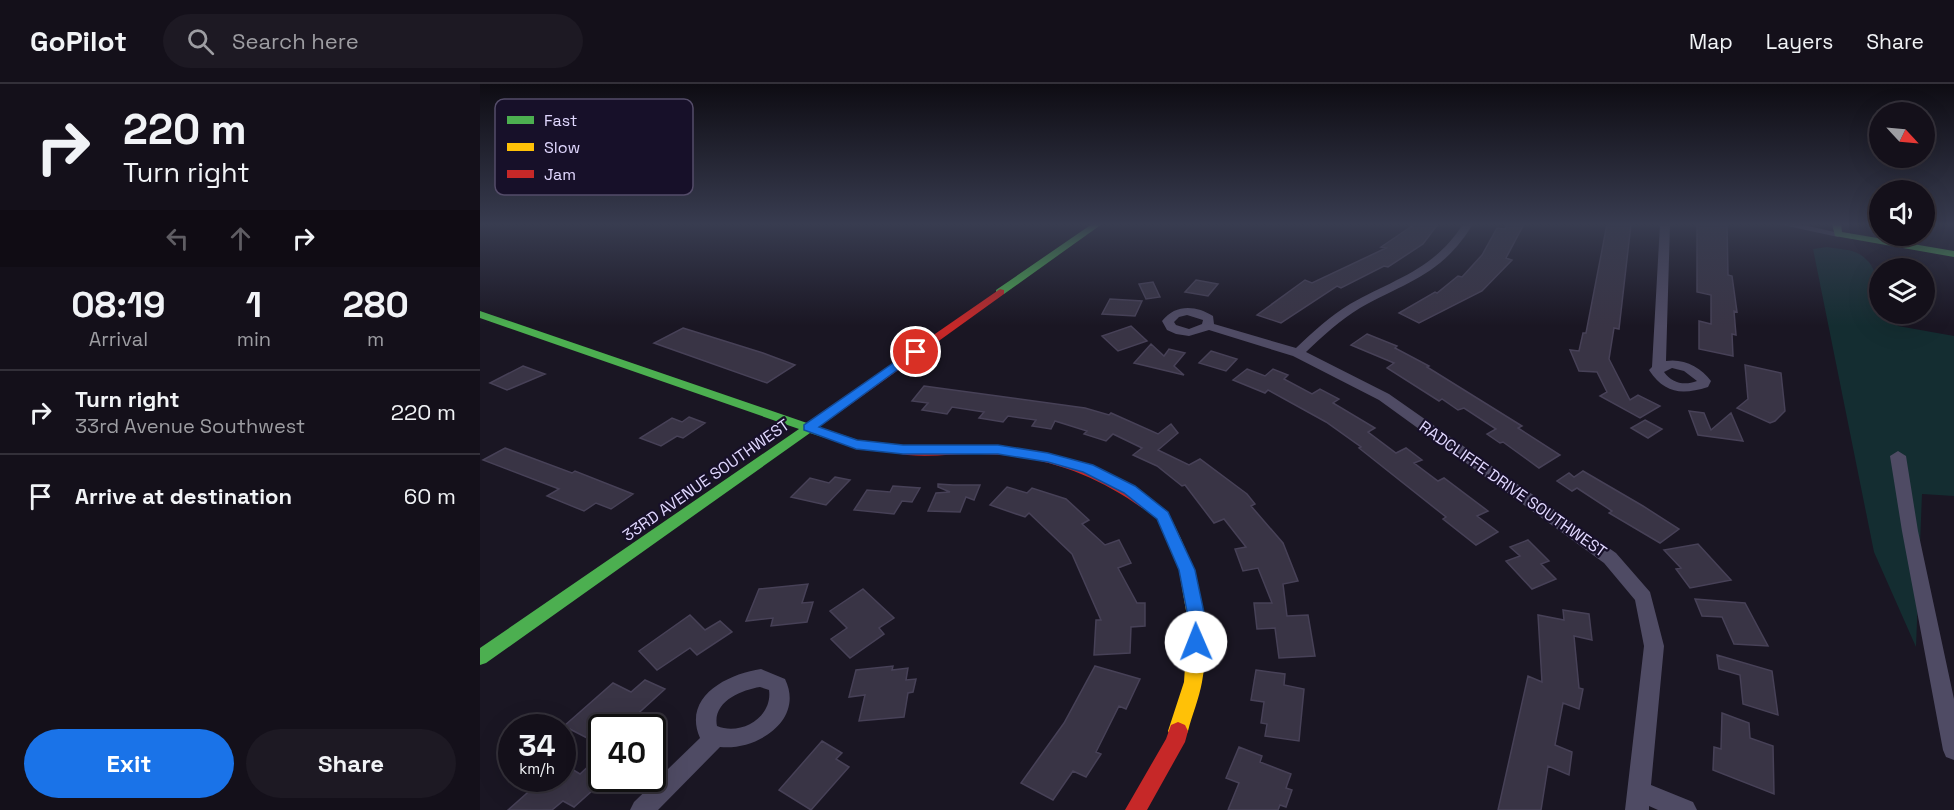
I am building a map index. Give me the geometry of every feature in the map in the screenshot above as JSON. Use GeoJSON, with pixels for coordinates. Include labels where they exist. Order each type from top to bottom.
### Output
{"type":"FeatureCollection","features":[{"type":"Feature","properties":{"kind":"street","name":"33RD AVENUE SOUTHWEST"},"geometry":{"type":"LineString","coordinates":[[480,658],[1050,258]]}},
{"type":"Feature","properties":{"kind":"street"},"geometry":{"type":"LineString","coordinates":[[1298,352],[1330,324],[1355,307],[1421,275],[1441,258]]}},
{"type":"Feature","properties":{"kind":"street"},"geometry":{"type":"LineString","coordinates":[[1659,367],[1664,258]]}},
{"type":"Feature","properties":{"kind":"street"},"geometry":{"type":"LineString","coordinates":[[480,314],[856,444],[903,450],[998,450],[1048,458],[1088,469],[1130,490],[1163,516],[1187,570],[1197,622],[1193,682],[1175,742],[1135,810]]}},
{"type":"Feature","properties":{"kind":"street","name":"RADCLIFFE DRIVE SOUTHWEST"},"geometry":{"type":"LineString","coordinates":[[1208,326],[1298,352],[1384,398],[1610,558],[1644,597],[1654,646],[1638,801]]}},
{"type":"Feature","properties":{"kind":"street"},"geometry":{"type":"LineString","coordinates":[[1898,456],[1910,531],[1954,750]]}},
{"type":"Feature","properties":{"kind":"street"},"geometry":{"type":"LineString","coordinates":[[642,810],[715,738]]}},
{"type":"Feature","properties":{"kind":"street"},"geometry":{"type":"LineString","coordinates":[[1638,801],[1685,810]]}},
{"type":"Feature","properties":{"kind":"green space"},"geometry":{"type":"Polygon","coordinates":[[[1815,258],[1864,258],[1869,263],[1869,324],[1897,324],[1954,336],[1954,496],[1922,494],[1916,647],[1874,552],[1815,258]]]}},
{"type":"Feature","properties":{"kind":"building"},"geometry":{"type":"Polygon","coordinates":[[[1365,258],[1402,258],[1388,267],[1384,266],[1341,288],[1337,286],[1281,323],[1257,315],[1305,280],[1312,283],[1365,258]]]}},
{"type":"Feature","properties":{"kind":"building"},"geometry":{"type":"Polygon","coordinates":[[[1479,258],[1512,260],[1482,291],[1419,323],[1399,313],[1435,292],[1437,293],[1458,276],[1462,277],[1479,258]]]}},
{"type":"Feature","properties":{"kind":"building"},"geometry":{"type":"Polygon","coordinates":[[[1600,258],[1627,258],[1619,329],[1614,328],[1609,359],[1630,400],[1638,395],[1660,406],[1640,418],[1600,396],[1607,392],[1597,372],[1579,371],[1570,350],[1579,351],[1583,333],[1586,333],[1600,258]]]}},
{"type":"Feature","properties":{"kind":"building"},"geometry":{"type":"Polygon","coordinates":[[[1697,258],[1728,258],[1728,275],[1732,276],[1737,312],[1734,311],[1736,335],[1732,334],[1733,356],[1699,349],[1699,321],[1711,324],[1711,295],[1697,292],[1697,258]]]}},
{"type":"Feature","properties":{"kind":"building"},"geometry":{"type":"Polygon","coordinates":[[[1196,280],[1218,284],[1208,296],[1185,292],[1196,280]]]}},
{"type":"Feature","properties":{"kind":"building"},"geometry":{"type":"Polygon","coordinates":[[[1153,282],[1160,297],[1146,299],[1139,284],[1153,282]]]}},
{"type":"Feature","properties":{"kind":"building"},"geometry":{"type":"Polygon","coordinates":[[[1110,299],[1142,301],[1135,316],[1102,314],[1110,299]]]}},
{"type":"Feature","properties":{"kind":"building"},"geometry":{"type":"Polygon","coordinates":[[[1131,326],[1147,341],[1118,351],[1102,336],[1131,326]]]}},
{"type":"Feature","properties":{"kind":"building"},"geometry":{"type":"Polygon","coordinates":[[[683,328],[795,365],[767,383],[654,343],[683,328]]]}},
{"type":"Feature","properties":{"kind":"building"},"geometry":{"type":"Polygon","coordinates":[[[1367,334],[1397,346],[1395,348],[1429,366],[1427,367],[1522,426],[1518,428],[1560,455],[1539,468],[1503,442],[1500,443],[1487,434],[1496,429],[1464,408],[1458,410],[1442,399],[1439,401],[1387,368],[1394,363],[1351,345],[1367,334]]]}},
{"type":"Feature","properties":{"kind":"building"},"geometry":{"type":"Polygon","coordinates":[[[1151,344],[1164,356],[1169,349],[1185,353],[1174,366],[1184,375],[1134,363],[1151,344]]]}},
{"type":"Feature","properties":{"kind":"building"},"geometry":{"type":"Polygon","coordinates":[[[1211,351],[1237,359],[1226,371],[1199,363],[1211,351]]]}},
{"type":"Feature","properties":{"kind":"building"},"geometry":{"type":"Polygon","coordinates":[[[1745,365],[1781,373],[1785,411],[1775,421],[1770,423],[1737,408],[1748,399],[1745,365]]]}},
{"type":"Feature","properties":{"kind":"building"},"geometry":{"type":"Polygon","coordinates":[[[523,366],[545,374],[507,390],[490,383],[523,366]]]}},
{"type":"Feature","properties":{"kind":"building"},"geometry":{"type":"Polygon","coordinates":[[[1247,369],[1265,376],[1273,369],[1288,375],[1284,379],[1312,394],[1320,389],[1339,399],[1333,403],[1375,428],[1368,432],[1396,453],[1406,448],[1422,460],[1414,463],[1438,481],[1444,478],[1488,511],[1477,516],[1498,532],[1476,545],[1443,519],[1446,517],[1359,448],[1361,447],[1326,422],[1268,390],[1265,393],[1233,380],[1247,369]]]}},
{"type":"Feature","properties":{"kind":"building"},"geometry":{"type":"Polygon","coordinates":[[[924,386],[1085,408],[1109,415],[1111,413],[1158,434],[1171,424],[1178,433],[1158,450],[1189,465],[1200,459],[1247,494],[1255,504],[1251,506],[1283,543],[1298,581],[1283,584],[1287,616],[1308,615],[1315,656],[1279,658],[1275,628],[1257,629],[1254,603],[1272,603],[1258,568],[1243,571],[1235,549],[1246,547],[1224,519],[1214,523],[1185,485],[1182,486],[1157,466],[1133,455],[1142,448],[1113,434],[1106,441],[1084,434],[1087,431],[1055,421],[1051,429],[1032,426],[1036,420],[1008,416],[1003,422],[979,418],[984,412],[952,407],[947,414],[922,410],[928,403],[912,401],[924,386]]]}},
{"type":"Feature","properties":{"kind":"building"},"geometry":{"type":"Polygon","coordinates":[[[1689,411],[1704,413],[1711,430],[1731,413],[1743,441],[1698,435],[1689,411]]]}},
{"type":"Feature","properties":{"kind":"building"},"geometry":{"type":"Polygon","coordinates":[[[689,417],[705,423],[683,438],[677,436],[661,446],[640,438],[672,418],[682,422],[689,417]]]}},
{"type":"Feature","properties":{"kind":"building"},"geometry":{"type":"Polygon","coordinates":[[[1645,420],[1662,429],[1648,438],[1631,428],[1645,420]]]}},
{"type":"Feature","properties":{"kind":"building"},"geometry":{"type":"Polygon","coordinates":[[[505,448],[572,473],[575,471],[633,494],[611,509],[596,503],[584,511],[547,496],[559,489],[483,460],[505,448]]]}},
{"type":"Feature","properties":{"kind":"building"},"geometry":{"type":"Polygon","coordinates":[[[1583,471],[1679,529],[1660,543],[1609,513],[1612,511],[1577,488],[1572,491],[1557,481],[1569,473],[1574,477],[1583,471]]]}},
{"type":"Feature","properties":{"kind":"building"},"geometry":{"type":"Polygon","coordinates":[[[835,477],[850,480],[826,505],[791,497],[810,478],[829,483],[835,477]]]}},
{"type":"Feature","properties":{"kind":"building"},"geometry":{"type":"Polygon","coordinates":[[[938,484],[980,485],[974,500],[966,497],[960,512],[928,511],[936,493],[950,492],[938,487],[938,484]]]}},
{"type":"Feature","properties":{"kind":"building"},"geometry":{"type":"Polygon","coordinates":[[[893,486],[920,488],[912,502],[902,501],[894,514],[854,510],[867,490],[890,492],[893,486]]]}},
{"type":"Feature","properties":{"kind":"building"},"geometry":{"type":"Polygon","coordinates":[[[1007,487],[1027,493],[1032,488],[1066,499],[1089,520],[1082,524],[1105,545],[1119,540],[1131,563],[1118,568],[1137,603],[1145,603],[1145,626],[1131,627],[1130,653],[1094,655],[1096,620],[1101,620],[1072,554],[1029,513],[1025,517],[990,505],[1007,487]]]}},
{"type":"Feature","properties":{"kind":"building"},"geometry":{"type":"Polygon","coordinates":[[[1528,540],[1549,561],[1541,564],[1556,579],[1532,589],[1506,561],[1520,556],[1510,547],[1528,540]]]}},
{"type":"Feature","properties":{"kind":"building"},"geometry":{"type":"Polygon","coordinates":[[[1698,544],[1731,580],[1690,588],[1676,569],[1681,568],[1664,550],[1698,544]]]}},
{"type":"Feature","properties":{"kind":"building"},"geometry":{"type":"Polygon","coordinates":[[[808,584],[802,603],[813,602],[807,622],[771,626],[773,618],[746,621],[759,589],[808,584]]]}},
{"type":"Feature","properties":{"kind":"building"},"geometry":{"type":"Polygon","coordinates":[[[863,589],[894,618],[879,628],[884,634],[850,658],[831,639],[847,628],[830,611],[863,589]]]}},
{"type":"Feature","properties":{"kind":"building"},"geometry":{"type":"Polygon","coordinates":[[[1695,599],[1745,603],[1768,646],[1734,644],[1722,617],[1702,616],[1695,599]]]}},
{"type":"Feature","properties":{"kind":"building"},"geometry":{"type":"Polygon","coordinates":[[[1563,610],[1589,614],[1592,640],[1574,636],[1579,688],[1583,689],[1579,709],[1563,703],[1555,745],[1572,752],[1569,775],[1548,766],[1541,810],[1498,810],[1528,676],[1542,682],[1538,615],[1564,620],[1563,610]]]}},
{"type":"Feature","properties":{"kind":"building"},"geometry":{"type":"Polygon","coordinates":[[[690,615],[705,630],[720,621],[732,632],[697,655],[690,648],[657,670],[639,651],[690,615]]]}},
{"type":"Feature","properties":{"kind":"building"},"geometry":{"type":"Polygon","coordinates":[[[1717,655],[1772,671],[1778,715],[1743,704],[1740,675],[1719,669],[1717,655]]]}},
{"type":"Feature","properties":{"kind":"building"},"geometry":{"type":"Polygon","coordinates":[[[893,666],[892,670],[908,668],[906,680],[916,679],[913,692],[908,693],[904,717],[859,721],[865,695],[849,697],[856,670],[893,666]]]}},
{"type":"Feature","properties":{"kind":"building"},"geometry":{"type":"Polygon","coordinates":[[[1095,666],[1140,679],[1126,709],[1119,706],[1096,752],[1101,754],[1086,777],[1073,771],[1053,800],[1021,783],[1064,723],[1095,666]]]}},
{"type":"Feature","properties":{"kind":"building"},"geometry":{"type":"Polygon","coordinates":[[[1256,670],[1285,674],[1284,685],[1304,689],[1299,741],[1265,736],[1267,724],[1261,723],[1264,702],[1251,700],[1256,670]]]}},
{"type":"Feature","properties":{"kind":"building"},"geometry":{"type":"Polygon","coordinates":[[[645,680],[665,689],[638,714],[588,714],[588,738],[576,732],[576,715],[613,683],[631,692],[645,680]]]}},
{"type":"Feature","properties":{"kind":"building"},"geometry":{"type":"Polygon","coordinates":[[[1722,713],[1749,723],[1750,738],[1773,746],[1774,794],[1713,770],[1714,747],[1721,749],[1722,713]]]}},
{"type":"Feature","properties":{"kind":"building"},"geometry":{"type":"Polygon","coordinates":[[[822,741],[842,753],[836,759],[849,767],[811,810],[779,790],[822,741]]]}},
{"type":"Feature","properties":{"kind":"building"},"geometry":{"type":"Polygon","coordinates":[[[1239,747],[1262,756],[1260,762],[1291,774],[1286,788],[1292,790],[1286,807],[1280,805],[1278,810],[1228,810],[1239,783],[1226,778],[1239,747]]]}},
{"type":"Feature","properties":{"kind":"building"},"geometry":{"type":"Polygon","coordinates":[[[588,767],[588,792],[591,792],[574,807],[563,801],[552,810],[508,810],[528,792],[576,792],[576,772],[580,774],[588,767]]]}},
{"type":"Feature","properties":{"kind":"traffic: fast"},"geometry":{"type":"LineString","coordinates":[[1000,292],[1049,258]]}},
{"type":"Feature","properties":{"kind":"traffic: fast"},"geometry":{"type":"LineString","coordinates":[[480,314],[856,444],[896,449]]}},
{"type":"Feature","properties":{"kind":"traffic: fast"},"geometry":{"type":"LineString","coordinates":[[480,658],[817,422]]}},
{"type":"Feature","properties":{"kind":"traffic: slow"},"geometry":{"type":"LineString","coordinates":[[1147,504],[1163,516],[1187,570],[1197,622],[1193,682],[1178,731]]}},
{"type":"Feature","properties":{"kind":"traffic: jam"},"geometry":{"type":"LineString","coordinates":[[817,422],[1000,292]]}},
{"type":"Feature","properties":{"kind":"traffic: jam"},"geometry":{"type":"LineString","coordinates":[[896,449],[998,450],[1038,455],[1095,473],[1147,504]]}},
{"type":"Feature","properties":{"kind":"traffic: jam"},"geometry":{"type":"LineString","coordinates":[[1135,810],[1175,742],[1178,731]]}},
{"type":"Feature","properties":{"kind":"route"},"geometry":{"type":"LineString","coordinates":[[916,352],[809,428],[856,444],[903,450],[998,450],[1048,458],[1088,469],[1130,490],[1163,516],[1187,570],[1197,622],[1196,642]]}}]}
